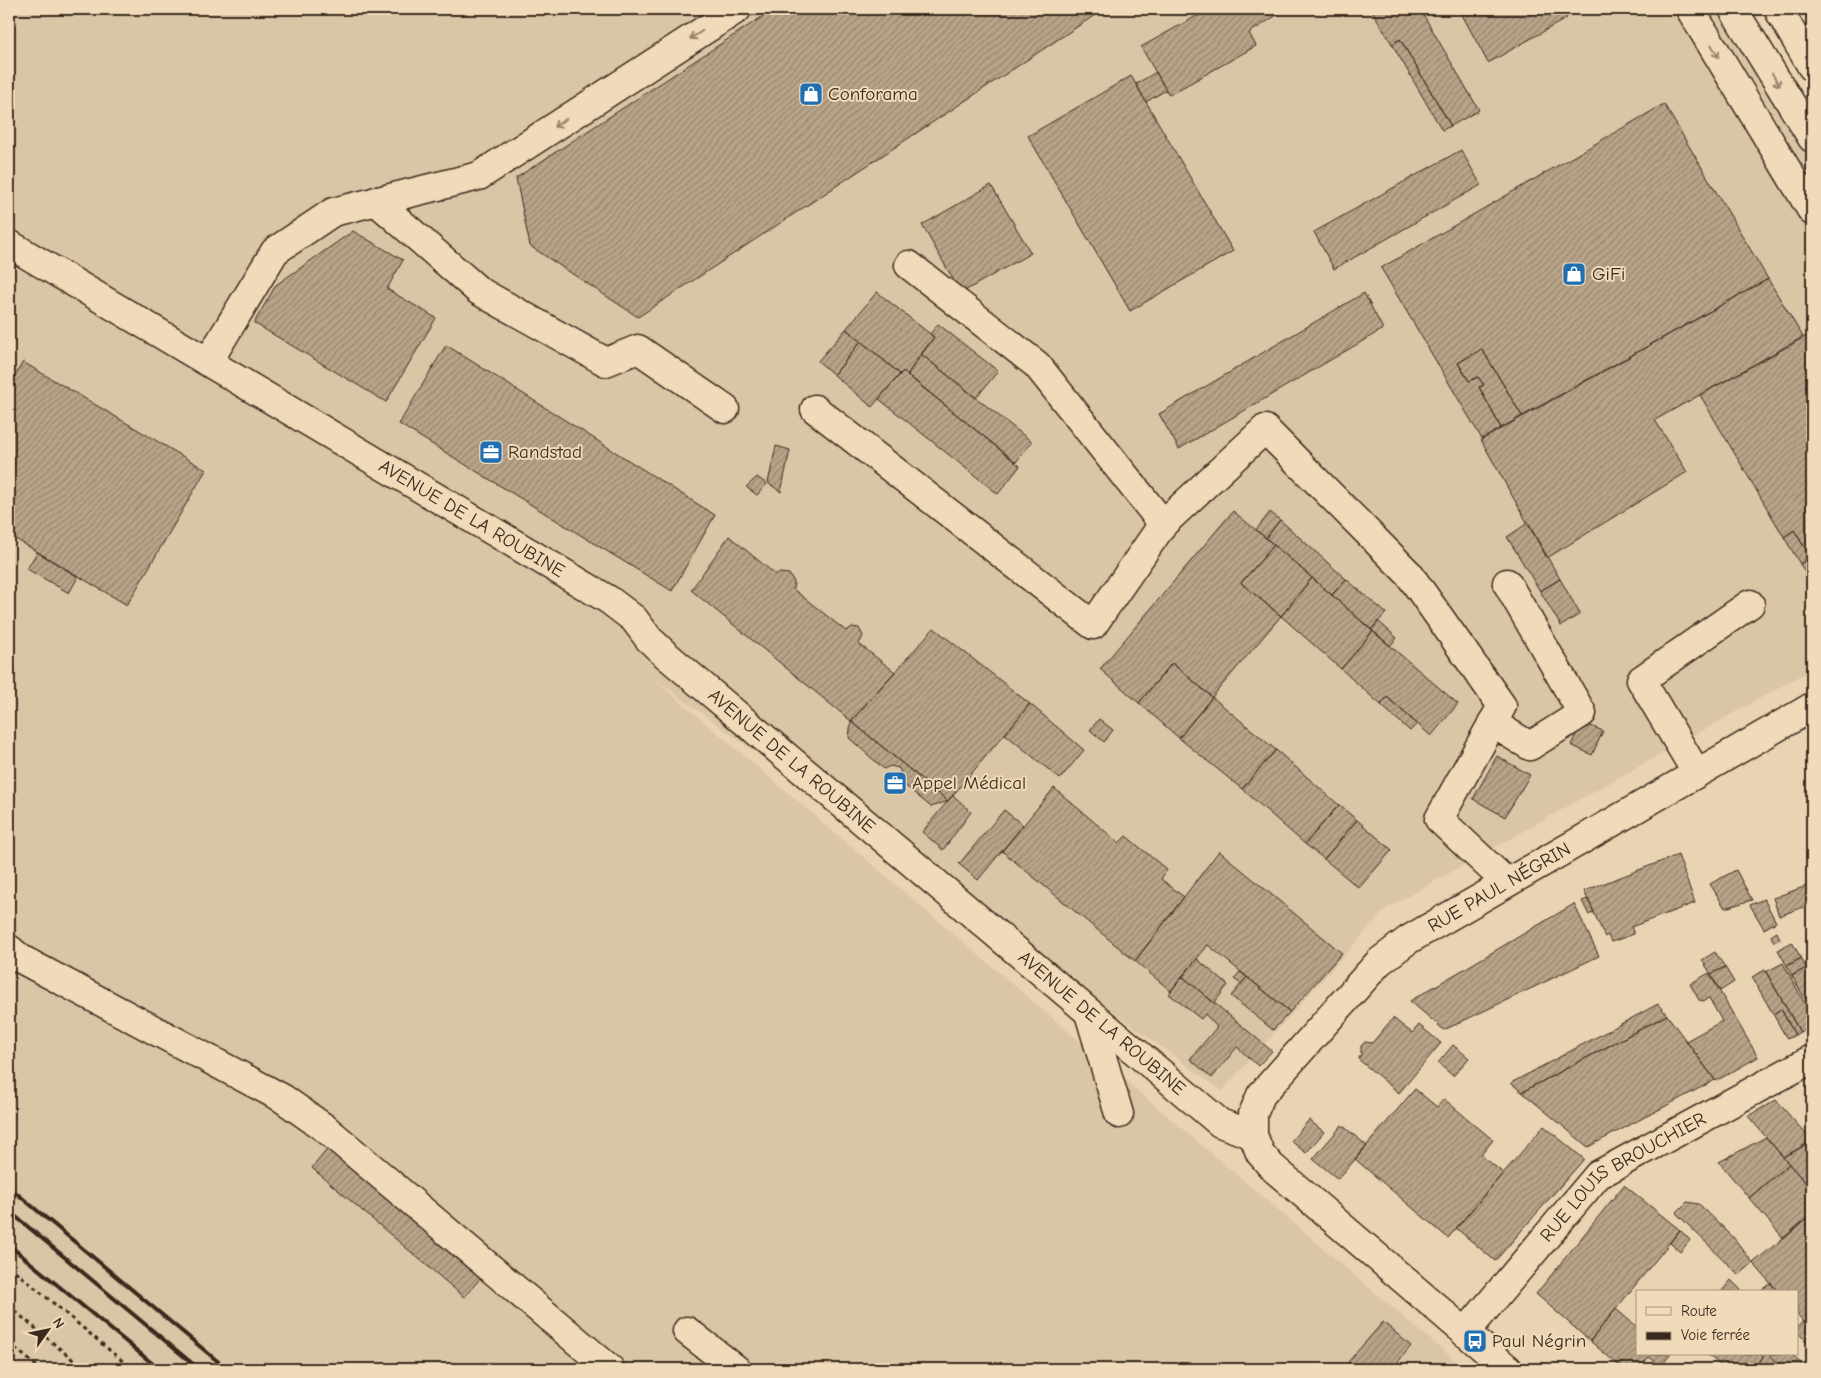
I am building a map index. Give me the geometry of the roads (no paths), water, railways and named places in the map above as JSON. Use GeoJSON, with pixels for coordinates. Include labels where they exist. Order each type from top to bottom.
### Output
{"type":"FeatureCollection","features":[{"type":"Feature","properties":{"kind":"street"},"geometry":{"type":"LineString","coordinates":[[208,362],[275,251],[333,212],[478,176],[737,9]]}},
{"type":"Feature","properties":{"kind":"street"},"geometry":{"type":"LineString","coordinates":[[1690,9],[1812,211]]}},
{"type":"Feature","properties":{"kind":"street"},"geometry":{"type":"LineString","coordinates":[[1733,9],[1812,138]]}},
{"type":"Feature","properties":{"kind":"street"},"geometry":{"type":"LineString","coordinates":[[1778,9],[1812,67]]}},
{"type":"Feature","properties":{"kind":"street"},"geometry":{"type":"LineString","coordinates":[[376,201],[479,291],[606,362],[638,349],[725,409]]}},
{"type":"Feature","properties":{"kind":"street","name":"AVENUE DE LA ROUBINE"},"geometry":{"type":"LineString","coordinates":[[9,244],[609,600],[634,619],[649,639],[665,654],[1220,1123],[1253,1135]]}},
{"type":"Feature","properties":{"kind":"street"},"geometry":{"type":"LineString","coordinates":[[908,265],[1037,365],[1164,524]]}},
{"type":"Feature","properties":{"kind":"street"},"geometry":{"type":"LineString","coordinates":[[815,409],[1093,625],[1164,524],[1265,429],[1408,574],[1502,706],[1439,819],[1506,882]]}},
{"type":"Feature","properties":{"kind":"street"},"geometry":{"type":"LineString","coordinates":[[1492,723],[1530,746],[1582,713],[1507,583]]}},
{"type":"Feature","properties":{"kind":"street"},"geometry":{"type":"LineString","coordinates":[[1696,772],[1641,680],[1750,604]]}},
{"type":"Feature","properties":{"kind":"street","name":"RUE PAUL NÉGRIN"},"geometry":{"type":"LineString","coordinates":[[1253,1135],[1253,1114],[1261,1095],[1379,962],[1408,940],[1506,882],[1812,707]]}},
{"type":"Feature","properties":{"kind":"street"},"geometry":{"type":"LineString","coordinates":[[9,949],[21,960],[282,1098],[326,1128],[610,1369]]}},
{"type":"Feature","properties":{"kind":"street"},"geometry":{"type":"LineString","coordinates":[[1089,1013],[1119,1114]]}},
{"type":"Feature","properties":{"kind":"street","name":"RUE LOUIS BROUCHIER"},"geometry":{"type":"LineString","coordinates":[[1465,1332],[1598,1174],[1812,1058]]}},
{"type":"Feature","properties":{"kind":"street"},"geometry":{"type":"LineString","coordinates":[[1253,1135],[1260,1153],[1272,1167],[1508,1369]]}},
{"type":"Feature","properties":{"kind":"street"},"geometry":{"type":"LineString","coordinates":[[687,1331],[736,1369]]}},
{"type":"Feature","properties":{"kind":"railway"},"geometry":{"type":"LineString","coordinates":[[9,1187],[227,1369]]}},
{"type":"Feature","properties":{"kind":"railway"},"geometry":{"type":"LineString","coordinates":[[9,1211],[199,1369]]}},
{"type":"Feature","properties":{"kind":"railway"},"geometry":{"type":"LineString","coordinates":[[9,1245],[159,1369]]}},
{"type":"Feature","properties":{"kind":"place","name":"Conforama"},"geometry":{"type":"Point","coordinates":[811,94]}},
{"type":"Feature","properties":{"kind":"place","name":"GiFi"},"geometry":{"type":"Point","coordinates":[1574,274]}},
{"type":"Feature","properties":{"kind":"place","name":"Randstad"},"geometry":{"type":"Point","coordinates":[491,452]}},
{"type":"Feature","properties":{"kind":"place","name":"Appel Médical"},"geometry":{"type":"Point","coordinates":[895,783]}},
{"type":"Feature","properties":{"kind":"place","name":"Paul Négrin"},"geometry":{"type":"Point","coordinates":[1475,1341]}}]}
